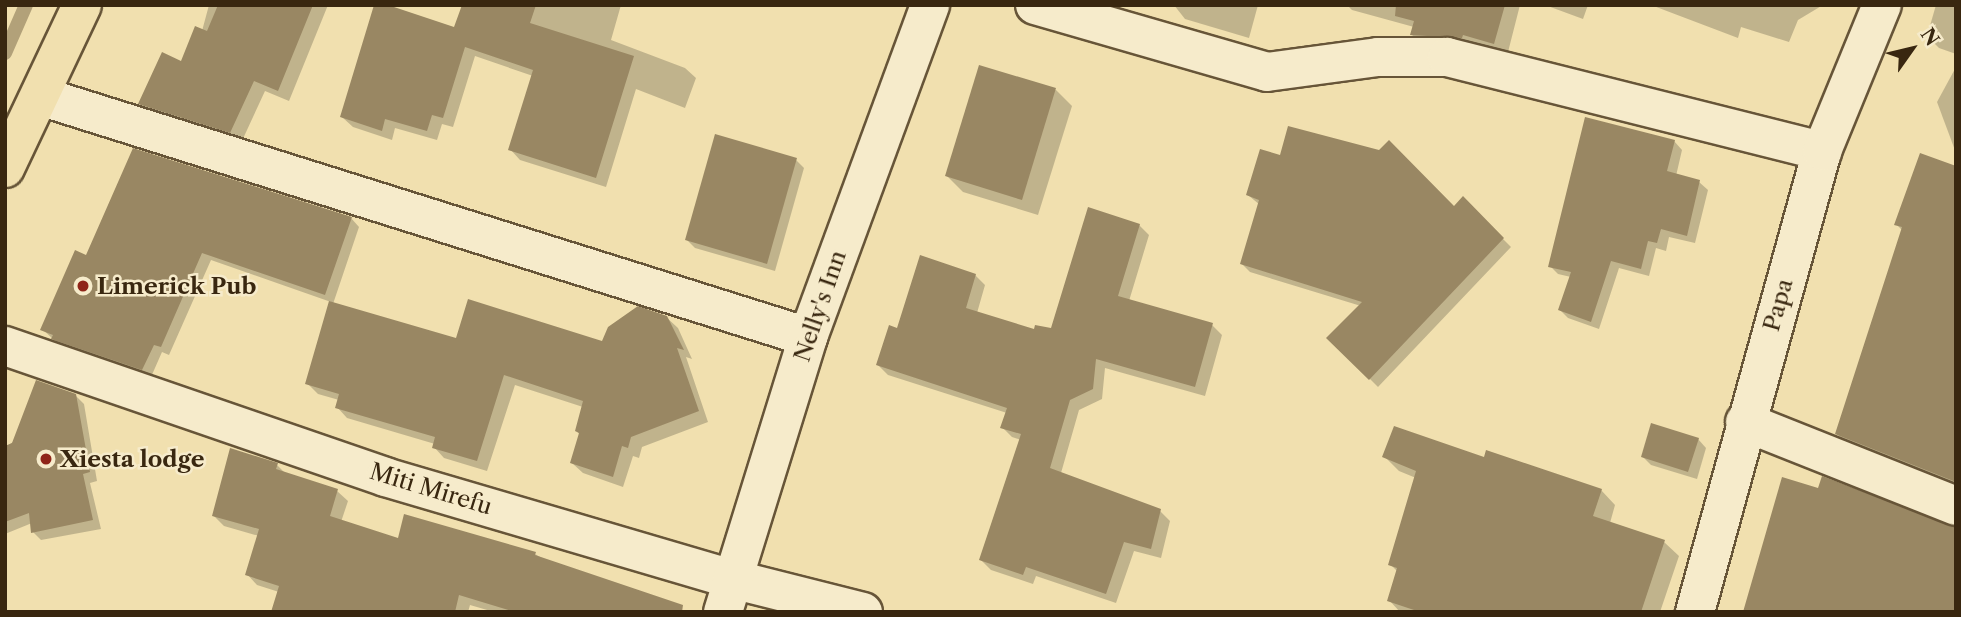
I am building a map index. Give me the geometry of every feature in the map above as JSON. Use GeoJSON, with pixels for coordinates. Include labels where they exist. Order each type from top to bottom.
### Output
{"type":"FeatureCollection","features":[{"type":"Feature","properties":{"kind":"main road"},"geometry":{"type":"LineString","coordinates":[[6,166],[82,5]]}},
{"type":"Feature","properties":{"kind":"street","name":"Nelly's Inn"},"geometry":{"type":"LineString","coordinates":[[727,595],[808,337],[930,5]]}},
{"type":"Feature","properties":{"kind":"street"},"geometry":{"type":"LineString","coordinates":[[1035,5],[1267,72],[1378,57],[1447,57],[1822,151]]}},
{"type":"Feature","properties":{"kind":"street","name":"Papa"},"geometry":{"type":"LineString","coordinates":[[1695,612],[1745,422],[1822,151],[1882,5]]}},
{"type":"Feature","properties":{"kind":"street"},"geometry":{"type":"LineString","coordinates":[[40,96],[808,337]]}},
{"type":"Feature","properties":{"kind":"street","name":"Miti Mirefu"},"geometry":{"type":"LineString","coordinates":[[5,346],[727,595],[863,612]]}},
{"type":"Feature","properties":{"kind":"street"},"geometry":{"type":"LineString","coordinates":[[1745,422],[1956,506]]}},
{"type":"Feature","properties":{"kind":"building"},"geometry":{"type":"Polygon","coordinates":[[[218,5],[313,5],[278,91],[254,81],[230,133],[138,104],[162,52],[181,61],[195,26],[207,31],[218,5]]]}},
{"type":"Feature","properties":{"kind":"building"},"geometry":{"type":"Polygon","coordinates":[[[374,5],[388,5],[454,27],[462,5],[536,5],[530,23],[634,56],[596,178],[508,150],[533,70],[465,47],[443,118],[432,115],[427,131],[385,119],[382,131],[340,117],[374,5]]]}},
{"type":"Feature","properties":{"kind":"building"},"geometry":{"type":"Polygon","coordinates":[[[1396,5],[1505,5],[1494,44],[1463,35],[1462,38],[1410,35],[1414,21],[1395,16],[1396,5]]]}},
{"type":"Feature","properties":{"kind":"building"},"geometry":{"type":"Polygon","coordinates":[[[979,65],[1056,88],[1022,200],[945,176],[979,65]]]}},
{"type":"Feature","properties":{"kind":"building"},"geometry":{"type":"Polygon","coordinates":[[[1585,117],[1675,140],[1667,171],[1700,180],[1687,236],[1661,229],[1657,243],[1648,241],[1641,269],[1611,261],[1591,322],[1558,310],[1571,272],[1548,267],[1585,117]]]}},
{"type":"Feature","properties":{"kind":"building"},"geometry":{"type":"Polygon","coordinates":[[[1288,126],[1379,150],[1389,140],[1454,206],[1463,196],[1504,238],[1369,380],[1326,338],[1362,302],[1240,264],[1259,200],[1246,195],[1260,149],[1280,155],[1288,126]]]}},
{"type":"Feature","properties":{"kind":"building"},"geometry":{"type":"Polygon","coordinates":[[[715,134],[797,158],[767,264],[685,240],[715,134]]]}},
{"type":"Feature","properties":{"kind":"building"},"geometry":{"type":"Polygon","coordinates":[[[133,148],[352,217],[325,295],[202,253],[161,347],[154,345],[142,370],[51,339],[53,335],[40,330],[75,250],[86,255],[133,148]]]}},
{"type":"Feature","properties":{"kind":"building"},"geometry":{"type":"Polygon","coordinates":[[[1920,153],[1956,166],[1956,482],[1835,434],[1902,227],[1894,225],[1920,153]]]}},
{"type":"Feature","properties":{"kind":"building"},"geometry":{"type":"Polygon","coordinates":[[[1088,207],[1140,224],[1118,296],[1213,323],[1195,387],[1096,359],[1093,389],[1070,400],[1050,468],[1161,509],[1151,549],[1124,542],[1106,594],[1026,567],[1023,575],[979,560],[1021,434],[1000,428],[1007,408],[876,365],[889,325],[897,328],[920,255],[976,274],[966,308],[1034,329],[1035,325],[1051,328],[1088,207]]]}},
{"type":"Feature","properties":{"kind":"building"},"geometry":{"type":"Polygon","coordinates":[[[468,299],[602,341],[608,327],[638,306],[667,316],[684,350],[677,348],[699,411],[631,437],[628,448],[622,446],[613,477],[570,463],[579,433],[575,431],[583,401],[504,375],[477,461],[432,448],[435,437],[335,408],[339,394],[305,384],[329,301],[456,338],[468,299]]]}},
{"type":"Feature","properties":{"kind":"building","name":"Xiesta lodge"},"geometry":{"type":"Polygon","coordinates":[[[36,380],[76,394],[90,472],[83,474],[93,520],[31,533],[29,513],[5,522],[5,446],[12,443],[36,380]]]}},
{"type":"Feature","properties":{"kind":"building"},"geometry":{"type":"Polygon","coordinates":[[[1651,423],[1699,438],[1688,472],[1641,457],[1651,423]]]}},
{"type":"Feature","properties":{"kind":"building"},"geometry":{"type":"Polygon","coordinates":[[[1394,426],[1484,457],[1486,450],[1602,489],[1593,516],[1665,540],[1641,612],[1420,612],[1387,601],[1397,568],[1388,565],[1416,471],[1382,457],[1394,426]]]}},
{"type":"Feature","properties":{"kind":"building"},"geometry":{"type":"Polygon","coordinates":[[[230,448],[278,463],[276,469],[338,489],[330,516],[398,538],[404,514],[536,552],[535,555],[683,605],[682,612],[515,612],[459,595],[455,612],[271,612],[279,586],[245,575],[259,529],[212,516],[230,448]]]}},
{"type":"Feature","properties":{"kind":"building"},"geometry":{"type":"Polygon","coordinates":[[[1822,476],[1956,527],[1956,612],[1743,612],[1782,477],[1818,488],[1822,476]]]}},
{"type":"Feature","properties":{"kind":"waterway"},"geometry":{"type":"LineString","coordinates":[[5,53],[26,5]]}},
{"type":"Feature","properties":{"kind":"place","name":"Limerick Pub"},"geometry":{"type":"Point","coordinates":[83,286]}},
{"type":"Feature","properties":{"kind":"place","name":"Xiesta lodge"},"geometry":{"type":"Point","coordinates":[46,459]}}]}
